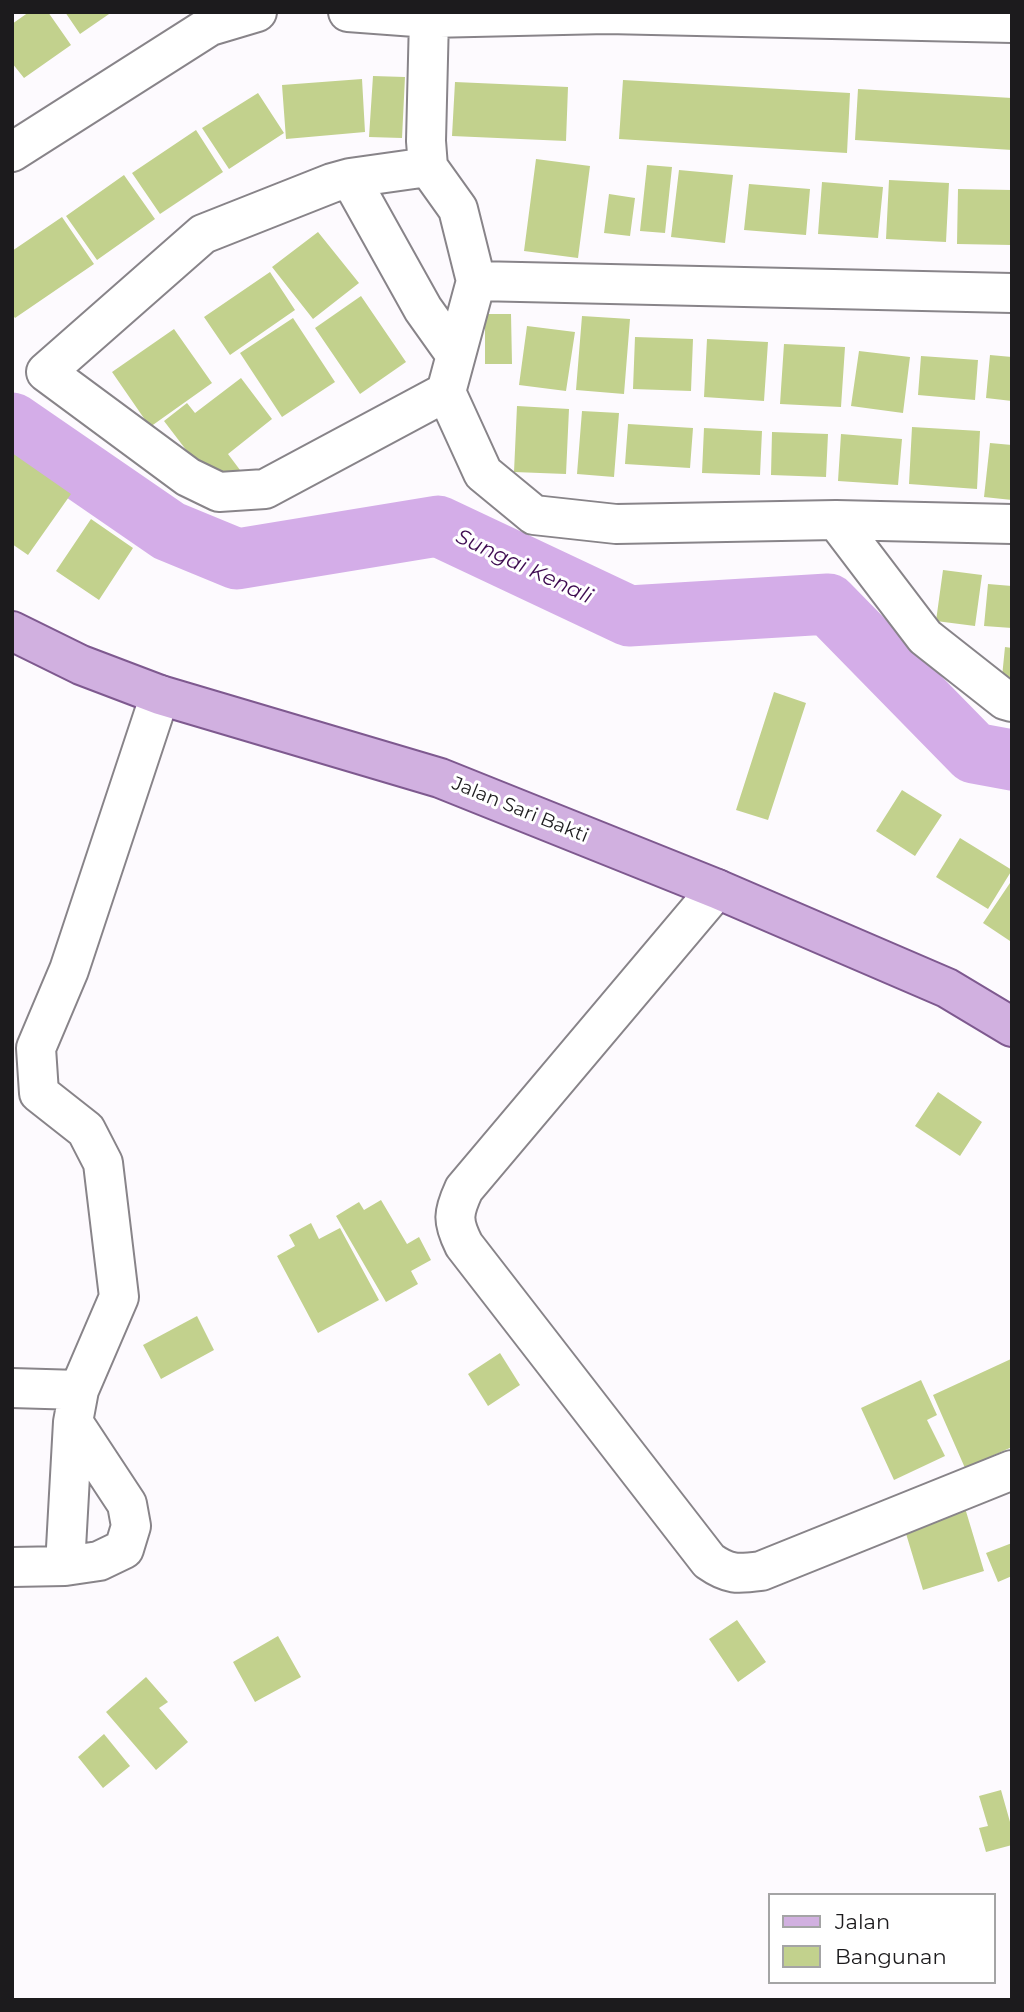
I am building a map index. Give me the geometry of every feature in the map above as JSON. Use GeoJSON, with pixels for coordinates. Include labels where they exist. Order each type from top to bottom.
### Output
{"type":"FeatureCollection","features":[{"type":"Feature","properties":{"kind":"main road","name":"Jalan Sari Bakti"},"geometry":{"type":"LineString","coordinates":[[12,631],[81,665],[160,695],[440,778],[717,889],[947,988],[1012,1027]]}},
{"type":"Feature","properties":{"kind":"street"},"geometry":{"type":"LineString","coordinates":[[12,152],[210,26],[257,12]]}},
{"type":"Feature","properties":{"kind":"street"},"geometry":{"type":"LineString","coordinates":[[348,12],[429,18],[607,14],[936,17],[1012,23]]}},
{"type":"Feature","properties":{"kind":"street"},"geometry":{"type":"LineString","coordinates":[[429,18],[426,141],[428,167],[458,209],[475,281],[446,392],[483,473],[534,515],[615,524],[836,520],[1012,523]]}},
{"type":"Feature","properties":{"kind":"street"},"geometry":{"type":"LineString","coordinates":[[428,167],[332,183],[203,234],[46,372],[188,477],[219,492],[265,489],[446,392]]}},
{"type":"Feature","properties":{"kind":"street"},"geometry":{"type":"LineString","coordinates":[[350,178],[423,309],[455,354]]}},
{"type":"Feature","properties":{"kind":"street"},"geometry":{"type":"LineString","coordinates":[[475,281],[1012,293]]}},
{"type":"Feature","properties":{"kind":"street"},"geometry":{"type":"LineString","coordinates":[[836,520],[925,637],[1005,701],[1012,702]]}},
{"type":"Feature","properties":{"kind":"street"},"geometry":{"type":"LineString","coordinates":[[65,1566],[76,1406],[119,1297],[103,1163],[86,1130],[40,1093],[36,1048],[69,970],[160,695]]}},
{"type":"Feature","properties":{"kind":"street"},"geometry":{"type":"LineString","coordinates":[[717,889],[464,1189],[455,1209],[455,1227],[464,1245],[709,1561],[725,1572],[741,1574],[761,1571],[1012,1470]]}},
{"type":"Feature","properties":{"kind":"street"},"geometry":{"type":"LineString","coordinates":[[12,1388],[76,1406],[127,1504],[131,1526],[124,1549],[99,1561],[65,1566],[12,1567]]}},
{"type":"Feature","properties":{"kind":"building"},"geometry":{"type":"Polygon","coordinates":[[[29,12],[48,12],[71,45],[24,78],[12,63],[12,24],[29,12]]]}},
{"type":"Feature","properties":{"kind":"building"},"geometry":{"type":"Polygon","coordinates":[[[65,12],[112,12],[80,34],[65,12]]]}},
{"type":"Feature","properties":{"kind":"building"},"geometry":{"type":"Polygon","coordinates":[[[373,76],[405,77],[402,138],[369,137],[373,76]]]}},
{"type":"Feature","properties":{"kind":"building"},"geometry":{"type":"Polygon","coordinates":[[[362,79],[365,132],[286,139],[282,85],[362,79]]]}},
{"type":"Feature","properties":{"kind":"building"},"geometry":{"type":"Polygon","coordinates":[[[623,80],[850,93],[847,153],[619,139],[623,80]]]}},
{"type":"Feature","properties":{"kind":"building"},"geometry":{"type":"Polygon","coordinates":[[[455,82],[568,87],[566,141],[452,136],[455,82]]]}},
{"type":"Feature","properties":{"kind":"building"},"geometry":{"type":"Polygon","coordinates":[[[858,89],[1012,98],[1012,150],[855,140],[858,89]]]}},
{"type":"Feature","properties":{"kind":"building"},"geometry":{"type":"Polygon","coordinates":[[[258,93],[284,133],[229,169],[202,128],[258,93]]]}},
{"type":"Feature","properties":{"kind":"building"},"geometry":{"type":"Polygon","coordinates":[[[196,130],[223,172],[160,214],[132,173],[196,130]]]}},
{"type":"Feature","properties":{"kind":"building"},"geometry":{"type":"Polygon","coordinates":[[[536,159],[590,166],[578,258],[524,251],[536,159]]]}},
{"type":"Feature","properties":{"kind":"building"},"geometry":{"type":"Polygon","coordinates":[[[647,165],[672,167],[665,233],[640,231],[647,165]]]}},
{"type":"Feature","properties":{"kind":"building"},"geometry":{"type":"Polygon","coordinates":[[[679,170],[733,175],[725,243],[671,237],[679,170]]]}},
{"type":"Feature","properties":{"kind":"building"},"geometry":{"type":"Polygon","coordinates":[[[124,175],[155,219],[97,260],[66,216],[124,175]]]}},
{"type":"Feature","properties":{"kind":"building"},"geometry":{"type":"Polygon","coordinates":[[[889,180],[949,183],[946,242],[886,239],[889,180]]]}},
{"type":"Feature","properties":{"kind":"building"},"geometry":{"type":"Polygon","coordinates":[[[822,182],[883,187],[878,238],[818,234],[822,182]]]}},
{"type":"Feature","properties":{"kind":"building"},"geometry":{"type":"Polygon","coordinates":[[[749,184],[810,189],[806,235],[744,230],[749,184]]]}},
{"type":"Feature","properties":{"kind":"building"},"geometry":{"type":"Polygon","coordinates":[[[958,189],[1012,190],[1012,245],[957,244],[958,189]]]}},
{"type":"Feature","properties":{"kind":"building"},"geometry":{"type":"Polygon","coordinates":[[[609,194],[635,198],[630,236],[604,233],[609,194]]]}},
{"type":"Feature","properties":{"kind":"building"},"geometry":{"type":"Polygon","coordinates":[[[62,217],[94,264],[15,318],[12,314],[12,251],[62,217]]]}},
{"type":"Feature","properties":{"kind":"building"},"geometry":{"type":"Polygon","coordinates":[[[318,232],[359,283],[313,319],[272,267],[318,232]]]}},
{"type":"Feature","properties":{"kind":"building"},"geometry":{"type":"Polygon","coordinates":[[[270,272],[295,310],[230,355],[204,317],[270,272]]]}},
{"type":"Feature","properties":{"kind":"building"},"geometry":{"type":"Polygon","coordinates":[[[361,296],[406,362],[360,394],[315,328],[361,296]]]}},
{"type":"Feature","properties":{"kind":"building"},"geometry":{"type":"Polygon","coordinates":[[[485,314],[511,314],[512,364],[485,364],[485,314]]]}},
{"type":"Feature","properties":{"kind":"building"},"geometry":{"type":"Polygon","coordinates":[[[582,316],[630,319],[624,394],[576,390],[582,316]]]}},
{"type":"Feature","properties":{"kind":"building"},"geometry":{"type":"Polygon","coordinates":[[[293,318],[335,382],[282,417],[240,353],[293,318]]]}},
{"type":"Feature","properties":{"kind":"building"},"geometry":{"type":"Polygon","coordinates":[[[527,326],[575,332],[566,391],[519,385],[527,326]]]}},
{"type":"Feature","properties":{"kind":"building"},"geometry":{"type":"Polygon","coordinates":[[[174,329],[212,383],[150,427],[112,372],[174,329]]]}},
{"type":"Feature","properties":{"kind":"building"},"geometry":{"type":"Polygon","coordinates":[[[635,337],[693,339],[691,391],[633,389],[635,337]]]}},
{"type":"Feature","properties":{"kind":"building"},"geometry":{"type":"Polygon","coordinates":[[[707,339],[768,342],[764,401],[704,397],[707,339]]]}},
{"type":"Feature","properties":{"kind":"building"},"geometry":{"type":"Polygon","coordinates":[[[784,344],[845,347],[841,407],[780,404],[784,344]]]}},
{"type":"Feature","properties":{"kind":"building"},"geometry":{"type":"Polygon","coordinates":[[[859,351],[910,357],[903,413],[851,406],[859,351]]]}},
{"type":"Feature","properties":{"kind":"building"},"geometry":{"type":"Polygon","coordinates":[[[990,355],[1012,357],[1012,401],[986,398],[990,355]]]}},
{"type":"Feature","properties":{"kind":"building"},"geometry":{"type":"Polygon","coordinates":[[[921,356],[978,360],[975,400],[918,395],[921,356]]]}},
{"type":"Feature","properties":{"kind":"building"},"geometry":{"type":"Polygon","coordinates":[[[241,378],[272,419],[228,454],[240,470],[216,489],[164,421],[187,403],[195,413],[241,378]]]}},
{"type":"Feature","properties":{"kind":"building"},"geometry":{"type":"Polygon","coordinates":[[[517,406],[569,409],[566,474],[514,472],[517,406]]]}},
{"type":"Feature","properties":{"kind":"building"},"geometry":{"type":"Polygon","coordinates":[[[582,411],[619,413],[614,477],[577,474],[582,411]]]}},
{"type":"Feature","properties":{"kind":"building"},"geometry":{"type":"Polygon","coordinates":[[[628,424],[693,428],[690,468],[625,464],[628,424]]]}},
{"type":"Feature","properties":{"kind":"building"},"geometry":{"type":"Polygon","coordinates":[[[912,427],[980,431],[977,489],[909,484],[912,427]]]}},
{"type":"Feature","properties":{"kind":"building"},"geometry":{"type":"Polygon","coordinates":[[[704,428],[762,431],[760,475],[702,473],[704,428]]]}},
{"type":"Feature","properties":{"kind":"building"},"geometry":{"type":"Polygon","coordinates":[[[772,432],[828,434],[826,477],[771,475],[772,432]]]}},
{"type":"Feature","properties":{"kind":"building"},"geometry":{"type":"Polygon","coordinates":[[[841,434],[902,439],[898,485],[838,481],[841,434]]]}},
{"type":"Feature","properties":{"kind":"building"},"geometry":{"type":"Polygon","coordinates":[[[990,443],[1012,445],[1012,500],[984,497],[990,443]]]}},
{"type":"Feature","properties":{"kind":"building"},"geometry":{"type":"Polygon","coordinates":[[[12,453],[71,494],[28,555],[12,544],[12,453]]]}},
{"type":"Feature","properties":{"kind":"building"},"geometry":{"type":"Polygon","coordinates":[[[91,519],[133,548],[99,600],[56,571],[91,519]]]}},
{"type":"Feature","properties":{"kind":"building"},"geometry":{"type":"Polygon","coordinates":[[[943,570],[982,575],[975,626],[936,621],[943,570]]]}},
{"type":"Feature","properties":{"kind":"building"},"geometry":{"type":"Polygon","coordinates":[[[988,584],[1012,586],[1012,628],[984,626],[988,584]]]}},
{"type":"Feature","properties":{"kind":"building"},"geometry":{"type":"Polygon","coordinates":[[[1005,647],[1012,648],[1012,688],[1001,687],[1005,647]]]}},
{"type":"Feature","properties":{"kind":"building"},"geometry":{"type":"Polygon","coordinates":[[[774,692],[806,703],[768,820],[736,810],[774,692]]]}},
{"type":"Feature","properties":{"kind":"building"},"geometry":{"type":"Polygon","coordinates":[[[902,790],[942,815],[915,856],[876,831],[902,790]]]}},
{"type":"Feature","properties":{"kind":"building"},"geometry":{"type":"Polygon","coordinates":[[[960,838],[1012,870],[988,909],[936,877],[960,838]]]}},
{"type":"Feature","properties":{"kind":"building"},"geometry":{"type":"Polygon","coordinates":[[[1012,880],[1012,938],[1010,941],[983,923],[1012,880]]]}},
{"type":"Feature","properties":{"kind":"building"},"geometry":{"type":"Polygon","coordinates":[[[938,1092],[982,1122],[960,1156],[915,1126],[938,1092]]]}},
{"type":"Feature","properties":{"kind":"building"},"geometry":{"type":"Polygon","coordinates":[[[381,1200],[407,1244],[419,1237],[431,1260],[411,1271],[418,1284],[386,1302],[336,1216],[359,1202],[364,1210],[381,1200]]]}},
{"type":"Feature","properties":{"kind":"building"},"geometry":{"type":"Polygon","coordinates":[[[311,1223],[319,1239],[340,1228],[379,1300],[318,1333],[277,1256],[295,1246],[289,1235],[311,1223]]]}},
{"type":"Feature","properties":{"kind":"building"},"geometry":{"type":"Polygon","coordinates":[[[197,1316],[214,1350],[161,1379],[143,1345],[197,1316]]]}},
{"type":"Feature","properties":{"kind":"building"},"geometry":{"type":"Polygon","coordinates":[[[500,1353],[520,1385],[488,1406],[468,1374],[500,1353]]]}},
{"type":"Feature","properties":{"kind":"building"},"geometry":{"type":"Polygon","coordinates":[[[1011,1359],[1012,1447],[965,1468],[933,1395],[1011,1359]]]}},
{"type":"Feature","properties":{"kind":"building"},"geometry":{"type":"Polygon","coordinates":[[[921,1380],[937,1415],[927,1420],[945,1456],[894,1480],[861,1408],[921,1380]]]}},
{"type":"Feature","properties":{"kind":"building"},"geometry":{"type":"Polygon","coordinates":[[[962,1498],[984,1571],[923,1590],[901,1517],[962,1498]]]}},
{"type":"Feature","properties":{"kind":"building"},"geometry":{"type":"Polygon","coordinates":[[[1012,1543],[1012,1576],[998,1582],[986,1553],[1012,1543]]]}},
{"type":"Feature","properties":{"kind":"building"},"geometry":{"type":"Polygon","coordinates":[[[737,1620],[766,1662],[738,1682],[709,1639],[737,1620]]]}},
{"type":"Feature","properties":{"kind":"building"},"geometry":{"type":"Polygon","coordinates":[[[278,1636],[301,1677],[255,1702],[233,1662],[278,1636]]]}},
{"type":"Feature","properties":{"kind":"building"},"geometry":{"type":"Polygon","coordinates":[[[146,1677],[168,1702],[159,1708],[188,1742],[156,1770],[106,1712],[146,1677]]]}},
{"type":"Feature","properties":{"kind":"building"},"geometry":{"type":"Polygon","coordinates":[[[104,1734],[130,1766],[103,1788],[78,1757],[104,1734]]]}},
{"type":"Feature","properties":{"kind":"building"},"geometry":{"type":"Polygon","coordinates":[[[1001,1790],[1012,1829],[1012,1845],[986,1852],[979,1828],[988,1826],[979,1796],[1001,1790]]]}},
{"type":"Feature","properties":{"kind":"waterway","name":"Sungai Kenali"},"geometry":{"type":"LineString","coordinates":[[12,423],[169,531],[237,559],[438,526],[629,616],[828,604],[974,753],[1012,760]]}}]}
